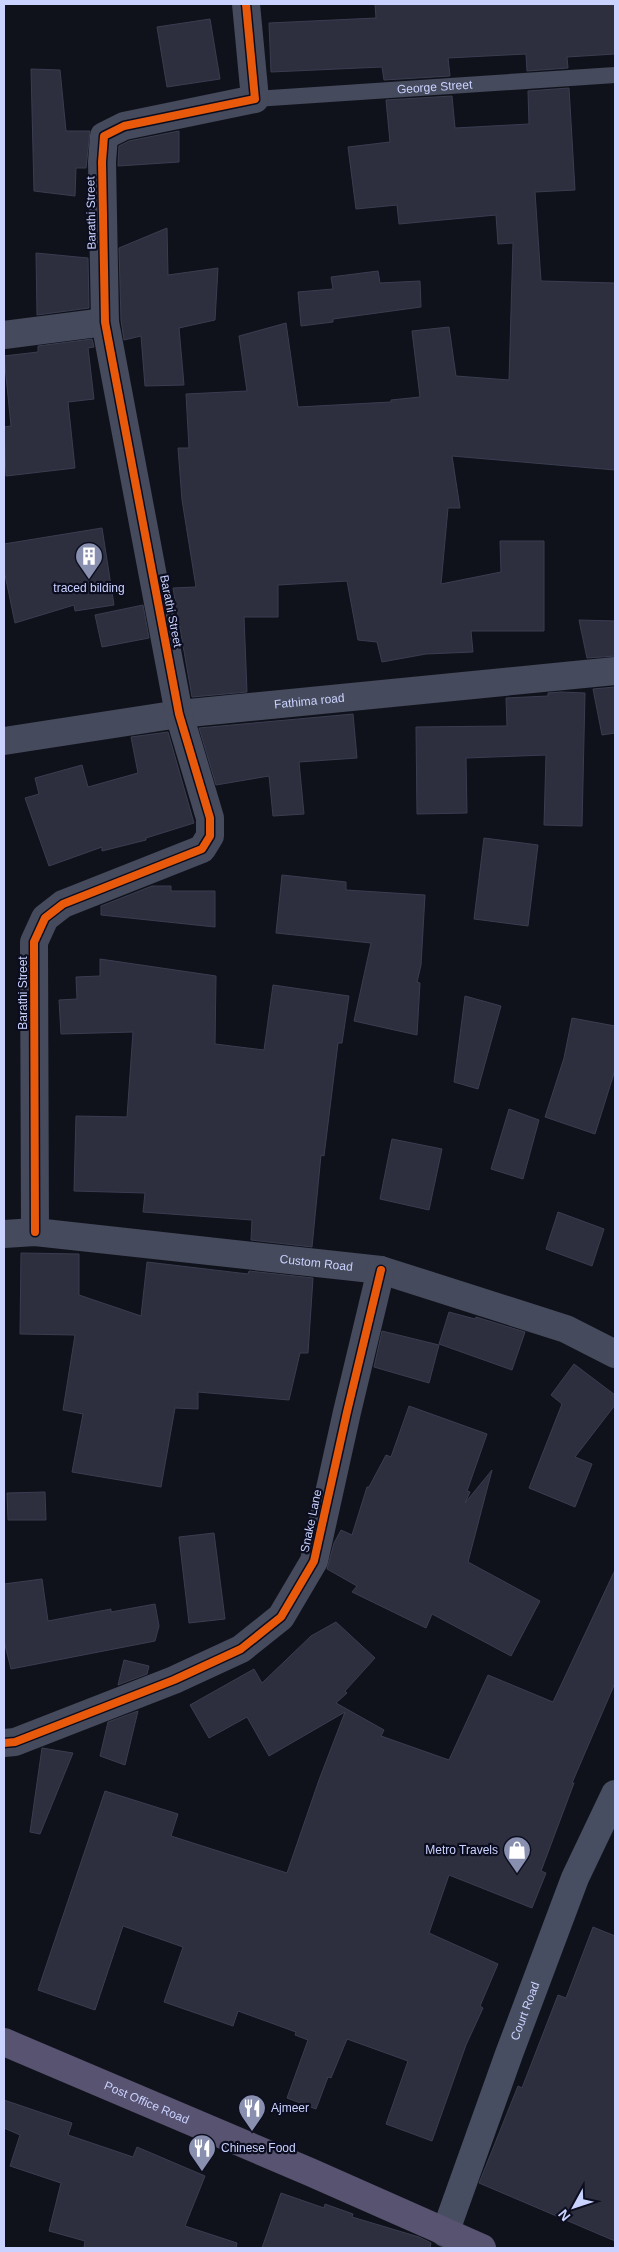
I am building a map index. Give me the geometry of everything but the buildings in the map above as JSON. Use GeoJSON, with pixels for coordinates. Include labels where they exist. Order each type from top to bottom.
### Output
{"type":"FeatureCollection","features":[{"type":"Feature","properties":{"kind":"main road","name":"Post Office Road"},"geometry":{"type":"LineString","coordinates":[[4,2042],[310,2172],[443,2240],[482,2248]]}},
{"type":"Feature","properties":{"kind":"street"},"geometry":{"type":"LineString","coordinates":[[246,4],[255,99]]}},
{"type":"Feature","properties":{"kind":"street","name":"Barathi Street"},"geometry":{"type":"LineString","coordinates":[[35,1232],[34,942],[45,918],[64,904],[202,849],[210,836],[210,818],[179,714],[105,322],[102,162],[104,136],[124,126],[255,99]]}},
{"type":"Feature","properties":{"kind":"street"},"geometry":{"type":"LineString","coordinates":[[4,335],[105,322]]}},
{"type":"Feature","properties":{"kind":"street","name":"Fathima road"},"geometry":{"type":"LineString","coordinates":[[4,741],[179,714],[615,671]]}},
{"type":"Feature","properties":{"kind":"street","name":"Custom Road"},"geometry":{"type":"LineString","coordinates":[[4,1234],[35,1232],[381,1270],[566,1329],[615,1354]]}},
{"type":"Feature","properties":{"kind":"street","name":"Snake Lane"},"geometry":{"type":"LineString","coordinates":[[4,1743],[15,1742],[174,1680],[241,1648],[281,1617],[314,1561],[381,1270]]}},
{"type":"Feature","properties":{"kind":"street","name":"Court Road"},"geometry":{"type":"LineString","coordinates":[[443,2240],[575,1878],[615,1794]]}},
{"type":"Feature","properties":{"kind":"lane","name":"George Street"},"geometry":{"type":"LineString","coordinates":[[255,99],[615,75]]}},
{"type":"Feature","properties":{"kind":"cycle path"},"geometry":{"type":"LineString","coordinates":[[35,1232],[34,942],[45,918],[63,904],[202,849],[210,836],[210,818],[179,714],[105,322],[102,162],[104,136],[124,126],[255,99],[246,4]]}},
{"type":"Feature","properties":{"kind":"cycle path"},"geometry":{"type":"LineString","coordinates":[[4,1743],[15,1742],[174,1680],[241,1649],[281,1617],[314,1561],[381,1270]]}},
{"type":"Feature","properties":{"kind":"place","name":"traced bilding"},"geometry":{"type":"Point","coordinates":[89,580]}},
{"type":"Feature","properties":{"kind":"place","name":"Metro Travels"},"geometry":{"type":"Point","coordinates":[517,1874]}},
{"type":"Feature","properties":{"kind":"place","name":"Ajmeer"},"geometry":{"type":"Point","coordinates":[252,2132]}},
{"type":"Feature","properties":{"kind":"place","name":"Chinese Food"},"geometry":{"type":"Point","coordinates":[202,2172]}}]}
